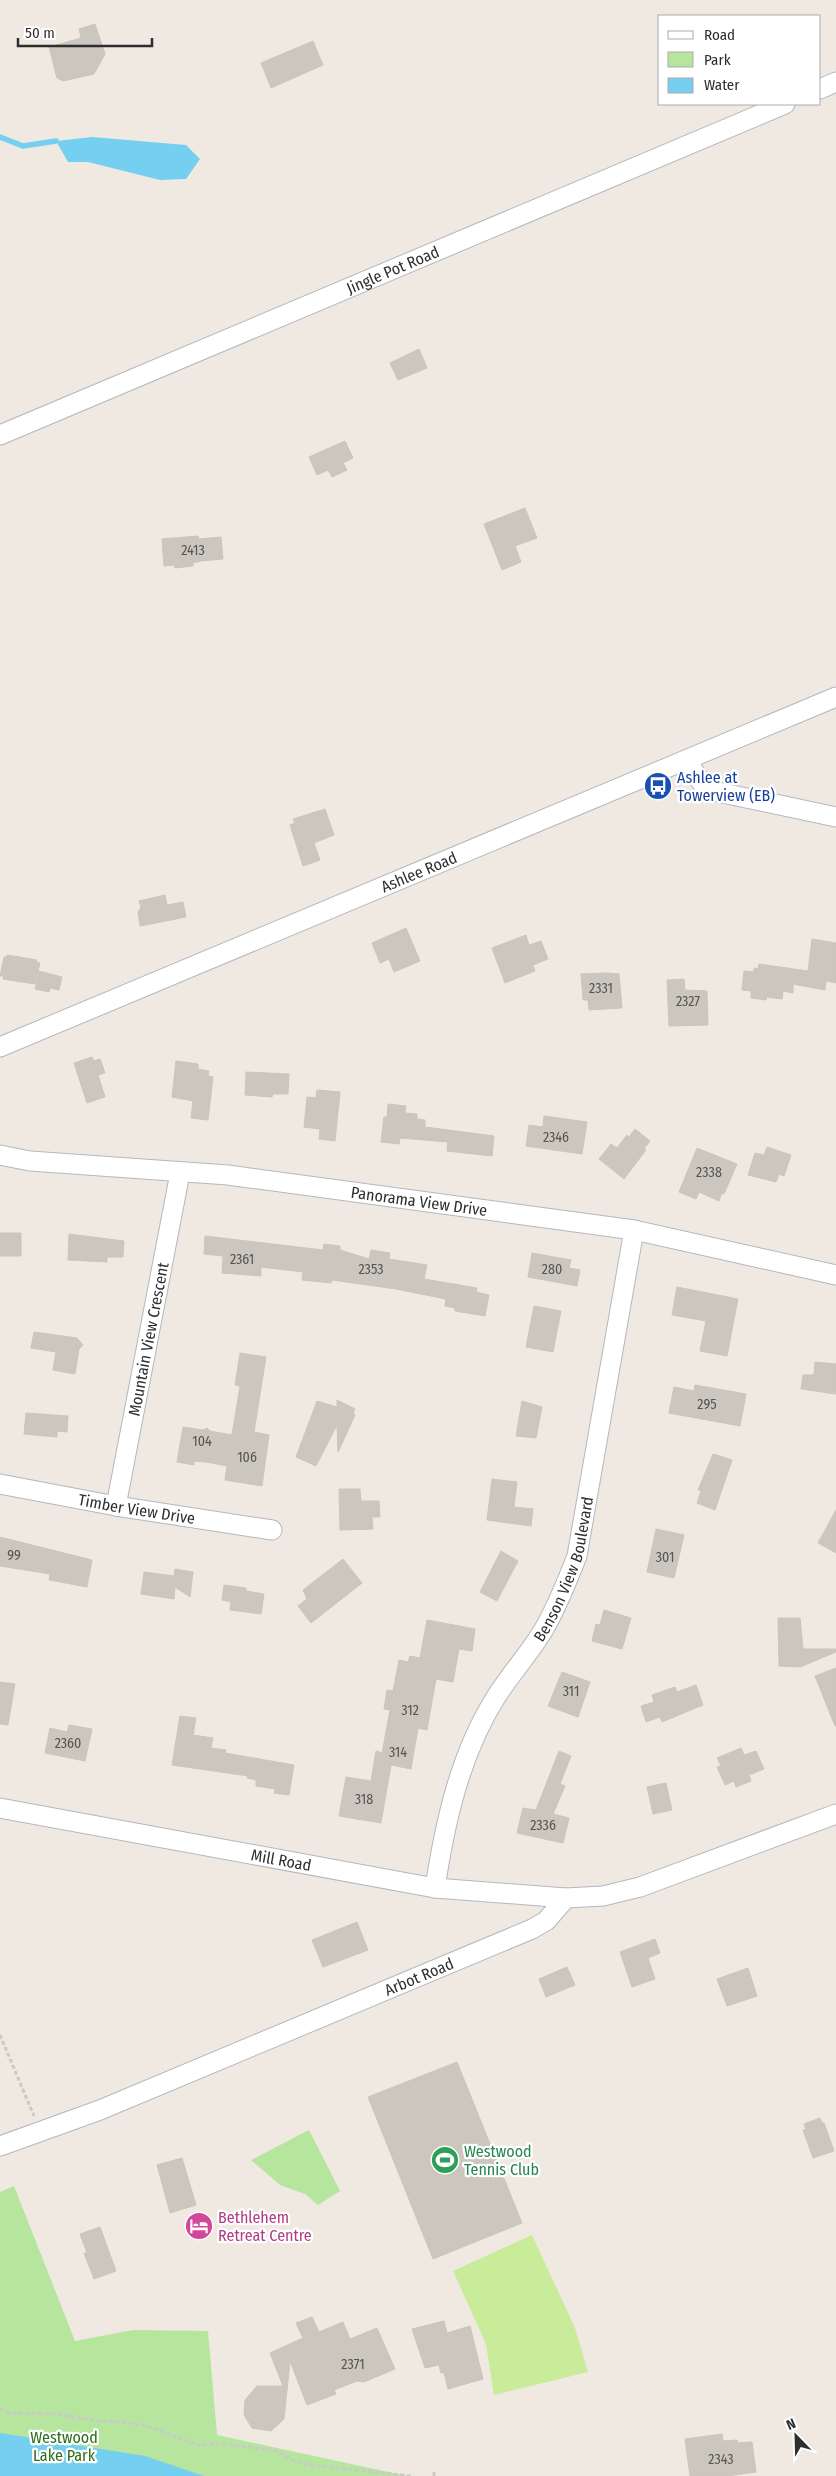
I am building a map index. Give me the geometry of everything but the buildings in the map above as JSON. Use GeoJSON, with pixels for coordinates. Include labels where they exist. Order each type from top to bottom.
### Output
{"type":"FeatureCollection","features":[{"type":"Feature","properties":{"kind":"street"},"geometry":{"type":"LineString","coordinates":[[821,89],[836,82]]}},
{"type":"Feature","properties":{"kind":"street","name":"Jingle Pot Road"},"geometry":{"type":"LineString","coordinates":[[0,435],[783,105]]}},
{"type":"Feature","properties":{"kind":"street","name":"Ashlee Road"},"geometry":{"type":"LineString","coordinates":[[0,1047],[836,697]]}},
{"type":"Feature","properties":{"kind":"street"},"geometry":{"type":"LineString","coordinates":[[686,760],[704,786],[718,792],[836,817]]}},
{"type":"Feature","properties":{"kind":"street","name":"Panorama View Drive"},"geometry":{"type":"LineString","coordinates":[[0,1155],[30,1162],[228,1175],[634,1230],[836,1275]]}},
{"type":"Feature","properties":{"kind":"street","name":"Mountain View Crescent"},"geometry":{"type":"LineString","coordinates":[[116,1506],[180,1173]]}},
{"type":"Feature","properties":{"kind":"street","name":"Benson View Boulevard"},"geometry":{"type":"LineString","coordinates":[[436,1888],[444,1828],[471,1744],[495,1698],[544,1630],[563,1592],[577,1556],[634,1230]]}},
{"type":"Feature","properties":{"kind":"street","name":"Timber View Drive"},"geometry":{"type":"LineString","coordinates":[[0,1484],[116,1506],[272,1530]]}},
{"type":"Feature","properties":{"kind":"street","name":"Mill Road"},"geometry":{"type":"LineString","coordinates":[[0,1808],[436,1888],[566,1898]]}},
{"type":"Feature","properties":{"kind":"street"},"geometry":{"type":"LineString","coordinates":[[566,1898],[603,1896],[640,1887],[836,1814]]}},
{"type":"Feature","properties":{"kind":"street","name":"Arbot Road"},"geometry":{"type":"LineString","coordinates":[[0,2146],[100,2110],[532,1929],[546,1921],[566,1898]]}},
{"type":"Feature","properties":{"kind":"path"},"geometry":{"type":"LineString","coordinates":[[0,2035],[40,2131]]}},
{"type":"Feature","properties":{"kind":"path"},"geometry":{"type":"LineString","coordinates":[[0,2409],[10,2413],[124,2422],[150,2427],[198,2445],[224,2444],[277,2451],[292,2460],[309,2466],[411,2476]]}},
{"type":"Feature","properties":{"kind":"green space"},"geometry":{"type":"Polygon","coordinates":[[[309,2130],[340,2191],[318,2205],[305,2194],[280,2185],[251,2160],[309,2130]]]}},
{"type":"Feature","properties":{"kind":"green space","name":"Westwood Lake Park"},"geometry":{"type":"Polygon","coordinates":[[[14,2186],[75,2341],[133,2330],[208,2331],[217,2435],[407,2476],[0,2476],[0,2192],[14,2186]]]}},
{"type":"Feature","properties":{"kind":"green space"},"geometry":{"type":"Polygon","coordinates":[[[532,2235],[575,2328],[588,2372],[494,2395],[486,2344],[453,2271],[532,2235]]]}},
{"type":"Feature","properties":{"kind":"water"},"geometry":{"type":"Polygon","coordinates":[[[92,137],[186,145],[200,159],[186,179],[160,180],[88,162],[68,162],[56,141],[92,137]]]}},
{"type":"Feature","properties":{"kind":"water"},"geometry":{"type":"Polygon","coordinates":[[[0,2433],[145,2456],[204,2476],[0,2476],[0,2433]]]}},
{"type":"Feature","properties":{"kind":"waterway"},"geometry":{"type":"LineString","coordinates":[[0,137],[23,146],[56,141]]}},
{"type":"Feature","properties":{"kind":"place","name":"Ashlee at Towerview (EB)"},"geometry":{"type":"Point","coordinates":[658,786]}},
{"type":"Feature","properties":{"kind":"place","name":"Westwood Tennis Club"},"geometry":{"type":"Point","coordinates":[445,2160]}},
{"type":"Feature","properties":{"kind":"place","name":"Bethlehem Retreat Centre"},"geometry":{"type":"Point","coordinates":[199,2226]}}]}
